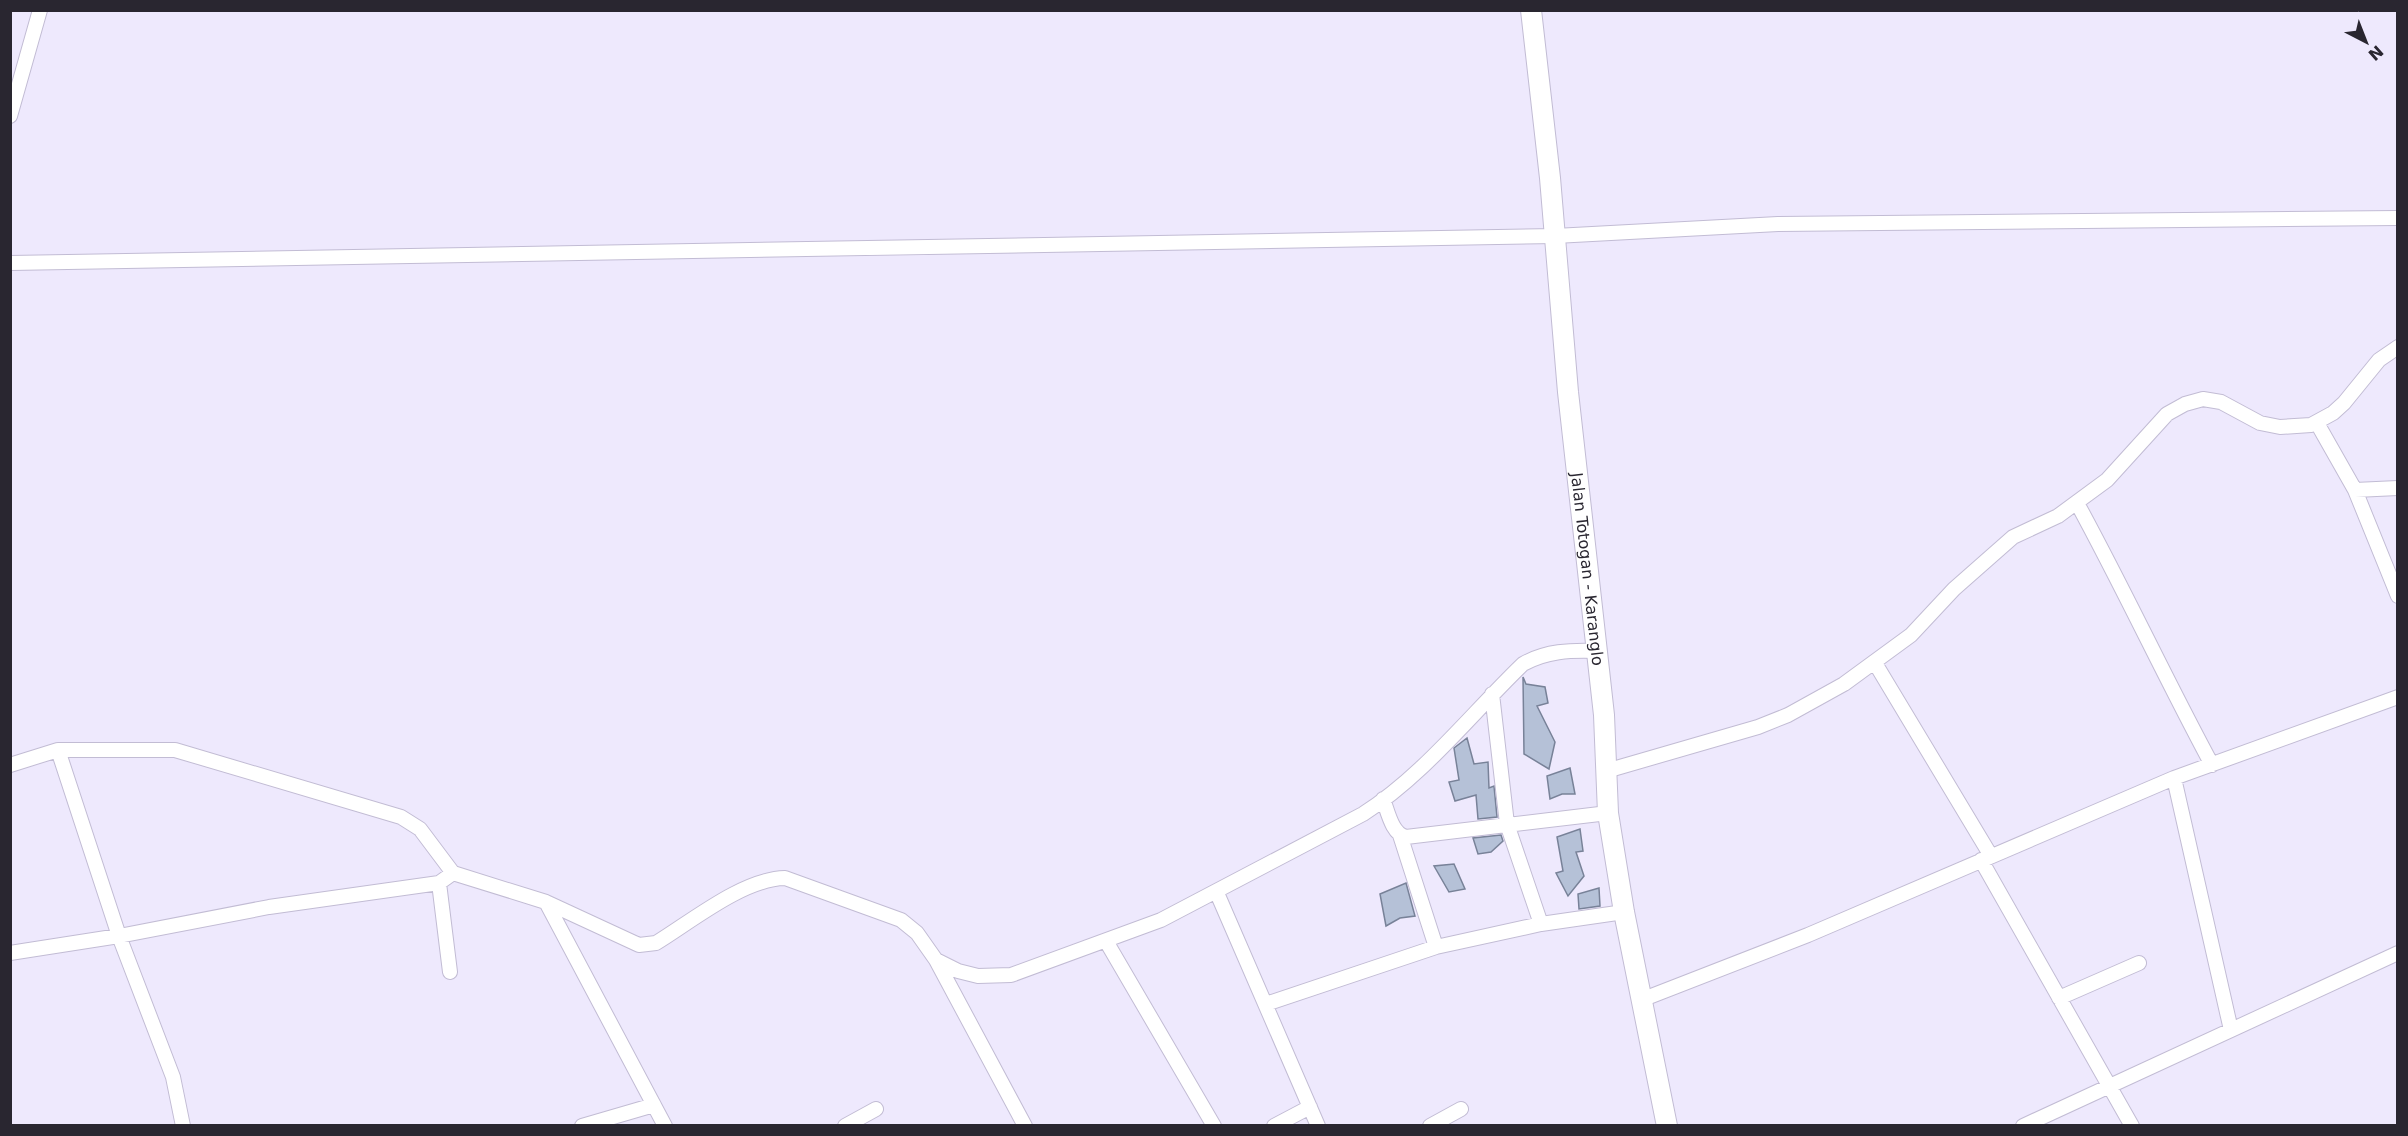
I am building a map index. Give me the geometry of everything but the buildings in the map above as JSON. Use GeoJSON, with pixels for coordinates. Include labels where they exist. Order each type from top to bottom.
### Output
{"type":"FeatureCollection","features":[{"type":"Feature","properties":{"kind":"main road","name":"Jalan Totogan - Karanglo"},"geometry":{"type":"LineString","coordinates":[[1531,10],[1556,236],[1569,403],[1604,715],[1608,813],[1624,912],[1667,1125]]}},
{"type":"Feature","properties":{"kind":"street"},"geometry":{"type":"LineString","coordinates":[[10,116],[40,10]]}},
{"type":"Feature","properties":{"kind":"street"},"geometry":{"type":"LineString","coordinates":[[10,263],[1556,236],[1778,224],[2397,218]]}},
{"type":"Feature","properties":{"kind":"street"},"geometry":{"type":"LineString","coordinates":[[1606,771],[1676,753],[1788,716],[1844,684],[1924,624],[1954,590],[2013,537],[2042,525],[2077,503],[2107,480],[2167,414],[2185,404],[2203,399],[2221,402],[2260,423],[2280,427],[2318,423],[2344,404],[2379,360],[2397,347]]}},
{"type":"Feature","properties":{"kind":"street"},"geometry":{"type":"LineString","coordinates":[[2318,423],[2355,490],[2393,567],[2397,596]]}},
{"type":"Feature","properties":{"kind":"street"},"geometry":{"type":"LineString","coordinates":[[2355,490],[2397,488]]}},
{"type":"Feature","properties":{"kind":"street"},"geometry":{"type":"LineString","coordinates":[[2077,503],[2159,667],[2212,765]]}},
{"type":"Feature","properties":{"kind":"street"},"geometry":{"type":"LineString","coordinates":[[936,960],[958,971],[978,976],[1011,975],[1161,920],[1217,893],[1363,814],[1383,800],[1450,739],[1523,664],[1534,657],[1559,651],[1597,651]]}},
{"type":"Feature","properties":{"kind":"street"},"geometry":{"type":"LineString","coordinates":[[1875,663],[1986,858],[2059,998],[2132,1125]]}},
{"type":"Feature","properties":{"kind":"street"},"geometry":{"type":"LineString","coordinates":[[1492,694],[1507,824],[1541,924]]}},
{"type":"Feature","properties":{"kind":"street"},"geometry":{"type":"LineString","coordinates":[[1641,1000],[1808,935],[2174,778],[2397,697]]}},
{"type":"Feature","properties":{"kind":"street"},"geometry":{"type":"LineString","coordinates":[[58,750],[119,936],[173,1077],[183,1125]]}},
{"type":"Feature","properties":{"kind":"street"},"geometry":{"type":"LineString","coordinates":[[10,765],[58,750],[175,750],[401,818],[420,829],[453,873],[546,902],[639,945],[656,943],[750,885],[769,878],[785,878],[900,920],[917,933],[936,960],[1025,1125]]}},
{"type":"Feature","properties":{"kind":"street"},"geometry":{"type":"LineString","coordinates":[[2174,778],[2231,1030]]}},
{"type":"Feature","properties":{"kind":"street"},"geometry":{"type":"LineString","coordinates":[[1383,800],[1400,835],[1436,947]]}},
{"type":"Feature","properties":{"kind":"street"},"geometry":{"type":"LineString","coordinates":[[1400,835],[1417,837],[1608,813]]}},
{"type":"Feature","properties":{"kind":"street"},"geometry":{"type":"LineString","coordinates":[[10,953],[119,936],[269,907],[439,883],[453,873]]}},
{"type":"Feature","properties":{"kind":"street"},"geometry":{"type":"LineString","coordinates":[[439,883],[450,972]]}},
{"type":"Feature","properties":{"kind":"street"},"geometry":{"type":"LineString","coordinates":[[1217,893],[1318,1125]]}},
{"type":"Feature","properties":{"kind":"street"},"geometry":{"type":"LineString","coordinates":[[546,902],[665,1125]]}},
{"type":"Feature","properties":{"kind":"street"},"geometry":{"type":"LineString","coordinates":[[1266,1004],[1436,947],[1541,924],[1624,912]]}},
{"type":"Feature","properties":{"kind":"street"},"geometry":{"type":"LineString","coordinates":[[1106,941],[1214,1125]]}},
{"type":"Feature","properties":{"kind":"street"},"geometry":{"type":"LineString","coordinates":[[2024,1125],[2397,953]]}},
{"type":"Feature","properties":{"kind":"street"},"geometry":{"type":"LineString","coordinates":[[2059,998],[2139,963]]}},
{"type":"Feature","properties":{"kind":"street"},"geometry":{"type":"LineString","coordinates":[[582,1125],[654,1105]]}},
{"type":"Feature","properties":{"kind":"street"},"geometry":{"type":"LineString","coordinates":[[1274,1125],[1310,1107]]}},
{"type":"Feature","properties":{"kind":"street"},"geometry":{"type":"LineString","coordinates":[[845,1125],[876,1108]]}},
{"type":"Feature","properties":{"kind":"street"},"geometry":{"type":"LineString","coordinates":[[1430,1125],[1461,1109]]}}]}
